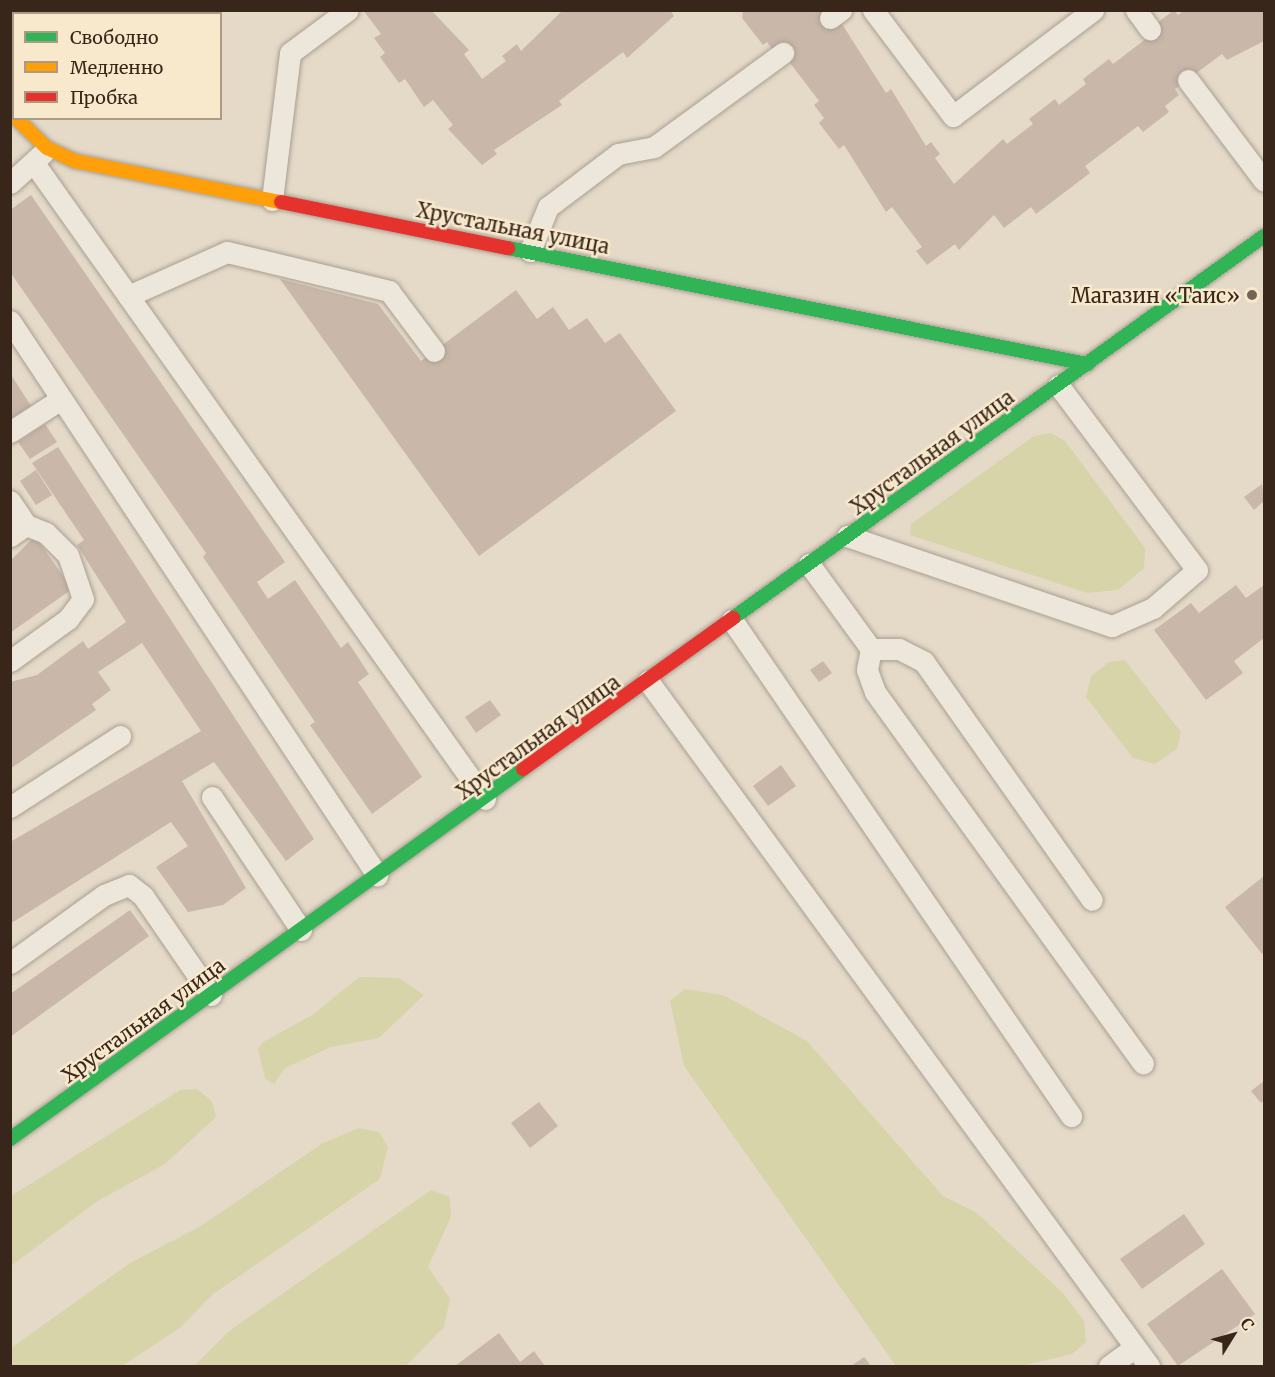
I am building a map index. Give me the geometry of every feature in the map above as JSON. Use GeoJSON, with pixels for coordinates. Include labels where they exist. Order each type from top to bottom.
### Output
{"type":"FeatureCollection","features":[{"type":"Feature","properties":{"kind":"street","name":"Хрустальная улица"},"geometry":{"type":"LineString","coordinates":[[17,120],[41,157],[531,251],[1087,364]]}},
{"type":"Feature","properties":{"kind":"street","name":"Хрустальная улица"},"geometry":{"type":"LineString","coordinates":[[10,1138],[485,799],[1264,236]]}},
{"type":"Feature","properties":{"kind":"lane"},"geometry":{"type":"LineString","coordinates":[[272,200],[290,53],[348,10]]}},
{"type":"Feature","properties":{"kind":"lane"},"geometry":{"type":"LineString","coordinates":[[873,10],[953,116],[1093,10]]}},
{"type":"Feature","properties":{"kind":"lane"},"geometry":{"type":"LineString","coordinates":[[1136,10],[1149,29]]}},
{"type":"Feature","properties":{"kind":"lane"},"geometry":{"type":"LineString","coordinates":[[531,251],[548,207],[618,154],[654,147],[783,53]]}},
{"type":"Feature","properties":{"kind":"lane"},"geometry":{"type":"LineString","coordinates":[[1188,80],[1264,181]]}},
{"type":"Feature","properties":{"kind":"lane"},"geometry":{"type":"LineString","coordinates":[[10,183],[41,157],[128,296],[485,799]]}},
{"type":"Feature","properties":{"kind":"lane"},"geometry":{"type":"LineString","coordinates":[[128,296],[227,252],[389,291],[434,351]]}},
{"type":"Feature","properties":{"kind":"lane"},"geometry":{"type":"LineString","coordinates":[[10,321],[378,875]]}},
{"type":"Feature","properties":{"kind":"lane"},"geometry":{"type":"LineString","coordinates":[[847,536],[1112,626],[1153,608],[1197,570],[1058,385]]}},
{"type":"Feature","properties":{"kind":"lane"},"geometry":{"type":"LineString","coordinates":[[10,432],[61,399]]}},
{"type":"Feature","properties":{"kind":"lane"},"geometry":{"type":"LineString","coordinates":[[10,501],[18,531],[46,533],[68,555],[83,599],[68,619],[10,661]]}},
{"type":"Feature","properties":{"kind":"lane"},"geometry":{"type":"LineString","coordinates":[[809,564],[871,649],[867,670],[875,692],[1143,1063]]}},
{"type":"Feature","properties":{"kind":"lane"},"geometry":{"type":"LineString","coordinates":[[732,620],[1071,1116]]}},
{"type":"Feature","properties":{"kind":"lane"},"geometry":{"type":"LineString","coordinates":[[871,649],[899,649],[924,662],[1092,900]]}},
{"type":"Feature","properties":{"kind":"lane"},"geometry":{"type":"LineString","coordinates":[[648,681],[1149,1366]]}},
{"type":"Feature","properties":{"kind":"lane"},"geometry":{"type":"LineString","coordinates":[[10,807],[120,736]]}},
{"type":"Feature","properties":{"kind":"lane"},"geometry":{"type":"LineString","coordinates":[[212,797],[301,930]]}},
{"type":"Feature","properties":{"kind":"lane"},"geometry":{"type":"LineString","coordinates":[[10,963],[104,895],[129,885],[143,896],[211,995]]}},
{"type":"Feature","properties":{"kind":"lane"},"geometry":{"type":"LineString","coordinates":[[1109,1366],[1135,1347]]}},
{"type":"Feature","properties":{"kind":"shaded area"},"geometry":{"type":"Polygon","coordinates":[[[1051,433],[1065,441],[1145,548],[1144,568],[1118,590],[1087,593],[910,535],[911,524],[1034,436],[1051,433]]]}},
{"type":"Feature","properties":{"kind":"shaded area"},"geometry":{"type":"Polygon","coordinates":[[[1125,660],[1181,732],[1177,749],[1155,764],[1133,758],[1086,697],[1091,676],[1109,662],[1125,660]]]}},
{"type":"Feature","properties":{"kind":"shaded area"},"geometry":{"type":"Polygon","coordinates":[[[359,977],[399,978],[424,995],[379,1038],[331,1047],[285,1068],[274,1084],[265,1079],[258,1049],[263,1042],[314,1014],[359,977]]]}},
{"type":"Feature","properties":{"kind":"shaded area"},"geometry":{"type":"Polygon","coordinates":[[[685,989],[723,995],[807,1041],[943,1196],[977,1213],[1063,1293],[1084,1321],[1086,1342],[1072,1354],[1021,1366],[896,1366],[684,1066],[670,1001],[685,989]]]}},
{"type":"Feature","properties":{"kind":"shaded area"},"geometry":{"type":"Polygon","coordinates":[[[197,1089],[212,1101],[216,1117],[165,1164],[96,1202],[11,1266],[11,1196],[180,1090],[197,1089]]]}},
{"type":"Feature","properties":{"kind":"shaded area"},"geometry":{"type":"Polygon","coordinates":[[[359,1128],[379,1132],[388,1147],[380,1179],[212,1295],[181,1327],[122,1366],[11,1366],[11,1348],[130,1263],[199,1227],[323,1143],[359,1128]]]}},
{"type":"Feature","properties":{"kind":"shaded area"},"geometry":{"type":"Polygon","coordinates":[[[431,1190],[450,1197],[451,1217],[428,1267],[450,1299],[444,1327],[406,1366],[194,1366],[229,1331],[431,1190]]]}},
{"type":"Feature","properties":{"kind":"building"},"geometry":{"type":"Polygon","coordinates":[[[363,10],[431,10],[469,50],[464,54],[482,79],[506,61],[502,56],[517,44],[521,51],[563,10],[670,10],[674,16],[627,58],[623,52],[559,101],[562,105],[494,150],[497,154],[482,165],[448,129],[453,125],[433,100],[424,107],[405,79],[399,83],[380,57],[385,53],[374,38],[381,34],[363,10]]]}},
{"type":"Feature","properties":{"kind":"building"},"geometry":{"type":"Polygon","coordinates":[[[743,10],[824,10],[837,28],[842,24],[886,93],[891,89],[926,146],[931,142],[940,154],[935,158],[954,184],[1003,139],[1007,144],[1033,124],[1029,119],[1055,99],[1059,105],[1086,84],[1083,79],[1109,59],[1113,64],[1151,35],[1148,30],[1174,10],[1178,15],[1184,10],[1264,10],[1264,41],[1227,60],[1222,54],[1175,89],[1179,95],[1165,106],[1169,112],[1143,132],[1138,126],[1085,166],[1090,173],[1036,214],[1031,207],[1004,228],[994,215],[959,250],[955,244],[927,265],[916,251],[922,247],[892,207],[886,212],[844,145],[839,149],[819,123],[824,118],[814,105],[819,101],[781,51],[776,54],[767,42],[763,45],[742,18],[743,10]]]}},
{"type":"Feature","properties":{"kind":"building"},"geometry":{"type":"Polygon","coordinates":[[[31,195],[285,562],[257,582],[268,599],[295,580],[341,648],[348,642],[369,674],[358,682],[422,777],[372,814],[310,725],[315,722],[203,557],[206,553],[10,272],[10,210],[31,195]]]}},
{"type":"Feature","properties":{"kind":"building"},"geometry":{"type":"Polygon","coordinates":[[[280,279],[378,304],[421,361],[516,290],[537,319],[553,307],[569,330],[587,318],[605,343],[620,333],[676,411],[479,556],[280,279]]]}},
{"type":"Feature","properties":{"kind":"building"},"geometry":{"type":"Polygon","coordinates":[[[10,373],[31,406],[10,419],[10,373]]]}},
{"type":"Feature","properties":{"kind":"building"},"geometry":{"type":"Polygon","coordinates":[[[45,424],[57,442],[30,459],[18,442],[45,424]]]}},
{"type":"Feature","properties":{"kind":"building"},"geometry":{"type":"Polygon","coordinates":[[[58,447],[314,839],[286,861],[214,762],[182,781],[246,888],[223,905],[188,912],[156,867],[188,846],[171,822],[10,924],[10,842],[201,731],[142,643],[98,672],[111,690],[92,704],[96,710],[10,769],[10,682],[37,675],[83,641],[88,649],[126,622],[77,545],[84,540],[32,463],[58,447]]]}},
{"type":"Feature","properties":{"kind":"building"},"geometry":{"type":"Polygon","coordinates":[[[36,470],[52,495],[36,505],[20,481],[36,470]]]}},
{"type":"Feature","properties":{"kind":"building"},"geometry":{"type":"Polygon","coordinates":[[[1262,484],[1264,501],[1254,510],[1244,497],[1262,484]]]}},
{"type":"Feature","properties":{"kind":"building"},"geometry":{"type":"Polygon","coordinates":[[[35,536],[72,589],[10,633],[10,561],[35,536]]]}},
{"type":"Feature","properties":{"kind":"building"},"geometry":{"type":"Polygon","coordinates":[[[1236,585],[1246,598],[1264,585],[1264,638],[1234,661],[1243,673],[1206,700],[1154,630],[1191,603],[1199,613],[1236,585]]]}},
{"type":"Feature","properties":{"kind":"building"},"geometry":{"type":"Polygon","coordinates":[[[823,661],[832,673],[819,682],[810,670],[823,661]]]}},
{"type":"Feature","properties":{"kind":"building"},"geometry":{"type":"Polygon","coordinates":[[[490,700],[501,715],[476,733],[465,717],[490,700]]]}},
{"type":"Feature","properties":{"kind":"building"},"geometry":{"type":"Polygon","coordinates":[[[781,765],[796,786],[768,806],[753,786],[781,765]]]}},
{"type":"Feature","properties":{"kind":"building"},"geometry":{"type":"Polygon","coordinates":[[[1264,876],[1264,952],[1262,954],[1225,907],[1264,876]]]}},
{"type":"Feature","properties":{"kind":"building"},"geometry":{"type":"Polygon","coordinates":[[[130,910],[149,936],[10,1037],[10,994],[130,910]]]}},
{"type":"Feature","properties":{"kind":"building"},"geometry":{"type":"Polygon","coordinates":[[[1264,1081],[1264,1100],[1261,1103],[1251,1091],[1264,1081]]]}},
{"type":"Feature","properties":{"kind":"building"},"geometry":{"type":"Polygon","coordinates":[[[539,1102],[558,1126],[530,1148],[511,1123],[539,1102]]]}},
{"type":"Feature","properties":{"kind":"building"},"geometry":{"type":"Polygon","coordinates":[[[1184,1214],[1205,1244],[1142,1289],[1120,1259],[1184,1214]]]}},
{"type":"Feature","properties":{"kind":"building"},"geometry":{"type":"Polygon","coordinates":[[[1222,1269],[1255,1314],[1178,1366],[1147,1324],[1222,1269]]]}},
{"type":"Feature","properties":{"kind":"building"},"geometry":{"type":"Polygon","coordinates":[[[499,1333],[520,1362],[534,1351],[545,1366],[455,1366],[499,1333]]]}},
{"type":"Feature","properties":{"kind":"building"},"geometry":{"type":"Polygon","coordinates":[[[864,1357],[871,1366],[851,1366],[864,1357]]]}},
{"type":"Feature","properties":{"kind":"traffic: fast"},"geometry":{"type":"LineString","coordinates":[[733,618],[1264,236]]}},
{"type":"Feature","properties":{"kind":"traffic: fast"},"geometry":{"type":"LineString","coordinates":[[508,248],[1087,364]]}},
{"type":"Feature","properties":{"kind":"traffic: fast"},"geometry":{"type":"LineString","coordinates":[[10,1139],[523,769]]}},
{"type":"Feature","properties":{"kind":"traffic: slow"},"geometry":{"type":"LineString","coordinates":[[18,120],[47,148],[75,161],[281,202]]}},
{"type":"Feature","properties":{"kind":"traffic: jam"},"geometry":{"type":"LineString","coordinates":[[281,202],[508,248]]}},
{"type":"Feature","properties":{"kind":"traffic: jam"},"geometry":{"type":"LineString","coordinates":[[523,769],[733,618]]}},
{"type":"Feature","properties":{"kind":"place","name":"Магазин «Таис»"},"geometry":{"type":"Point","coordinates":[1252,295]}}]}
